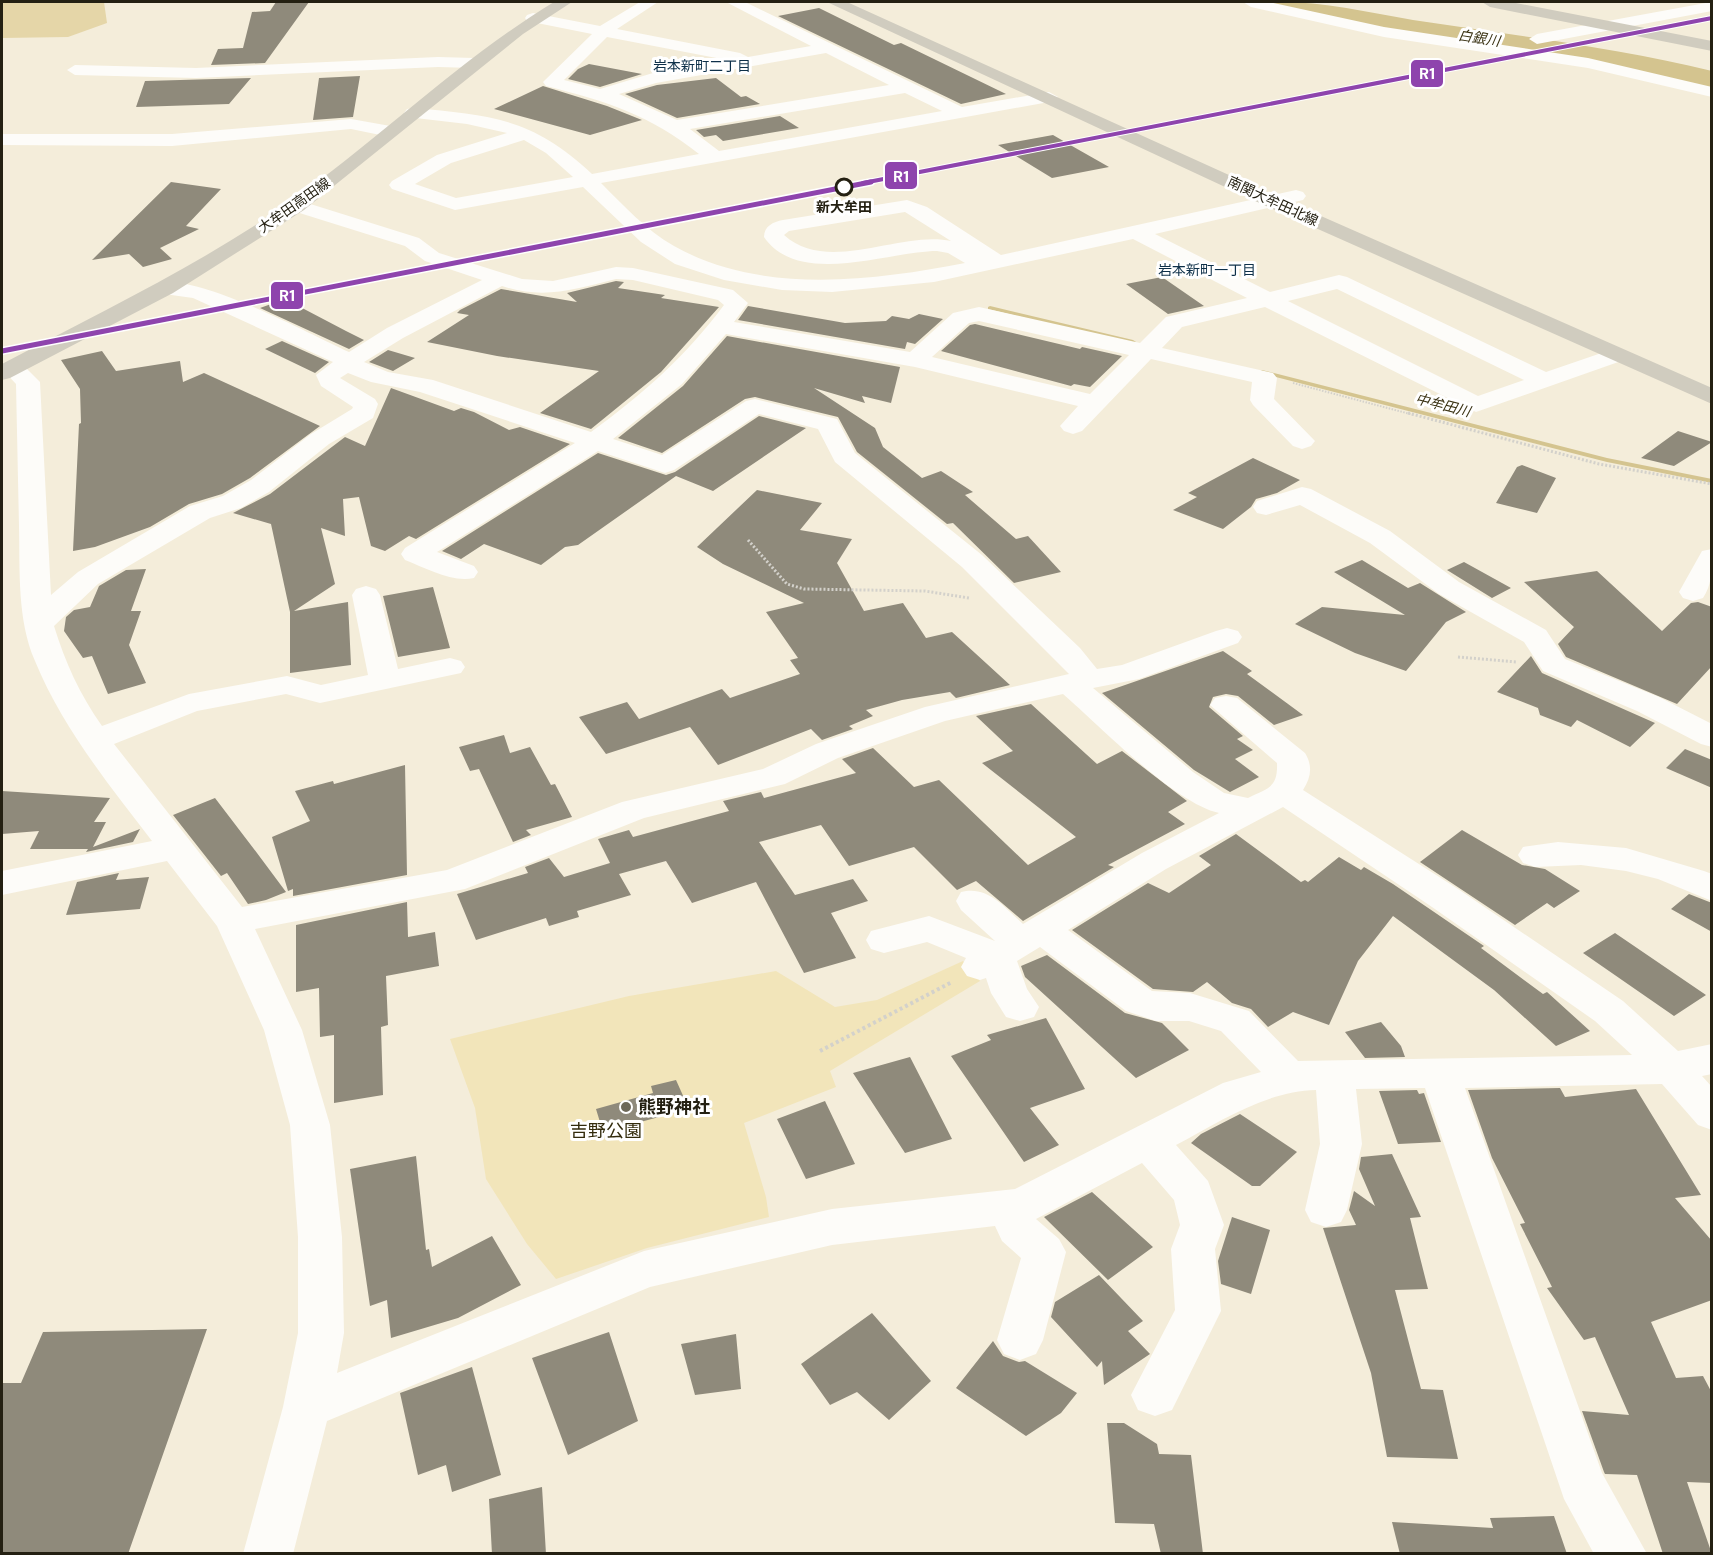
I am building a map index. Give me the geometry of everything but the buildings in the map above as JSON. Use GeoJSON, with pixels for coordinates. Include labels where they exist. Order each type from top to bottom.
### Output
{"type":"FeatureCollection","features":[{"type":"Feature","properties":{"kind":"main road","name":"大牟田高田線"},"geometry":{"type":"LineString","coordinates":[[7,371],[165,288],[297,206],[474,63],[533,18],[564,2]]}},
{"type":"Feature","properties":{"kind":"main road","name":"南関大牟田北線"},"geometry":{"type":"LineString","coordinates":[[835,2],[1049,97],[1273,202],[1712,397]]}},
{"type":"Feature","properties":{"kind":"main road","name":"南関大牟田北線"},"geometry":{"type":"LineString","coordinates":[[860,2],[1712,379]]}},
{"type":"Feature","properties":{"kind":"main road"},"geometry":{"type":"LineString","coordinates":[[1490,2],[1712,46]]}},
{"type":"Feature","properties":{"kind":"street"},"geometry":{"type":"LineString","coordinates":[[650,2],[604,30],[552,82],[602,94],[642,108],[674,126],[715,157]]}},
{"type":"Feature","properties":{"kind":"street"},"geometry":{"type":"LineString","coordinates":[[734,2],[960,113]]}},
{"type":"Feature","properties":{"kind":"street"},"geometry":{"type":"LineString","coordinates":[[1251,2],[1384,32],[1588,63],[1712,92]]}},
{"type":"Feature","properties":{"kind":"street"},"geometry":{"type":"LineString","coordinates":[[1317,2],[1349,7]]}},
{"type":"Feature","properties":{"kind":"street"},"geometry":{"type":"LineString","coordinates":[[1641,2],[1704,25]]}},
{"type":"Feature","properties":{"kind":"street"},"geometry":{"type":"LineString","coordinates":[[1537,39],[1712,6]]}},
{"type":"Feature","properties":{"kind":"street"},"geometry":{"type":"LineString","coordinates":[[533,18],[733,54],[750,62]]}},
{"type":"Feature","properties":{"kind":"street"},"geometry":{"type":"LineString","coordinates":[[1499,33],[1604,50]]}},
{"type":"Feature","properties":{"kind":"street"},"geometry":{"type":"LineString","coordinates":[[602,94],[653,78],[829,48]]}},
{"type":"Feature","properties":{"kind":"street"},"geometry":{"type":"LineString","coordinates":[[75,70],[196,73],[438,62],[474,63]]}},
{"type":"Feature","properties":{"kind":"street"},"geometry":{"type":"LineString","coordinates":[[674,126],[908,87]]}},
{"type":"Feature","properties":{"kind":"street"},"geometry":{"type":"LineString","coordinates":[[524,134],[444,159],[399,185],[455,204],[1049,97]]}},
{"type":"Feature","properties":{"kind":"street"},"geometry":{"type":"LineString","coordinates":[[413,113],[462,118],[524,134],[552,148],[654,241],[681,258],[715,271],[805,285],[856,286],[923,279],[1296,196]]}},
{"type":"Feature","properties":{"kind":"street"},"geometry":{"type":"LineString","coordinates":[[2,140],[172,140],[351,124],[390,131]]}},
{"type":"Feature","properties":{"kind":"street"},"geometry":{"type":"LineString","coordinates":[[297,206],[412,242],[432,257],[530,287],[553,288],[603,276],[633,274],[725,295],[737,303],[722,327],[663,390],[595,441],[415,554],[464,572]]}},
{"type":"Feature","properties":{"kind":"street"},"geometry":{"type":"LineString","coordinates":[[906,206],[928,216],[990,264],[959,250],[939,245],[881,254],[800,253],[780,244],[774,237],[774,231],[783,226],[906,206]]}},
{"type":"Feature","properties":{"kind":"street"},"geometry":{"type":"LineString","coordinates":[[800,253],[917,229],[921,221],[928,216]]}},
{"type":"Feature","properties":{"kind":"street"},"geometry":{"type":"LineString","coordinates":[[832,255],[920,237],[932,231],[928,216]]}},
{"type":"Feature","properties":{"kind":"street"},"geometry":{"type":"LineString","coordinates":[[1135,232],[1476,405],[1616,355]]}},
{"type":"Feature","properties":{"kind":"street"},"geometry":{"type":"LineString","coordinates":[[39,626],[65,597],[98,572],[200,512],[232,502],[260,486],[320,439],[364,412],[366,404],[328,381],[328,375],[395,333],[500,279]]}},
{"type":"Feature","properties":{"kind":"street"},"geometry":{"type":"LineString","coordinates":[[1073,426],[1174,322],[1339,282],[1544,380]]}},
{"type":"Feature","properties":{"kind":"street"},"geometry":{"type":"LineString","coordinates":[[165,288],[198,292],[324,349],[347,363],[394,381],[424,385],[665,465],[755,406],[828,424],[844,457],[972,561],[1010,597],[1069,654],[1080,681],[1181,779],[1213,801],[1252,810]]}},
{"type":"Feature","properties":{"kind":"street"},"geometry":{"type":"LineString","coordinates":[[915,360],[961,318],[979,314],[1265,378],[1262,400],[1302,441]]}},
{"type":"Feature","properties":{"kind":"street"},"geometry":{"type":"LineString","coordinates":[[722,327],[915,360],[1095,403]]}},
{"type":"Feature","properties":{"kind":"street"},"geometry":{"type":"LineString","coordinates":[[7,371],[28,382],[30,503],[39,626],[49,660],[73,708],[174,848],[233,921],[283,1030],[310,1125],[320,1237],[321,1333],[307,1407],[268,1554]]}},
{"type":"Feature","properties":{"kind":"street"},"geometry":{"type":"LineString","coordinates":[[1266,507],[1302,495],[1380,537],[1449,588],[1535,636],[1554,665],[1648,704],[1712,737]]}},
{"type":"Feature","properties":{"kind":"street"},"geometry":{"type":"LineString","coordinates":[[1693,592],[1712,558]]}},
{"type":"Feature","properties":{"kind":"street"},"geometry":{"type":"LineString","coordinates":[[366,596],[385,681]]}},
{"type":"Feature","properties":{"kind":"street"},"geometry":{"type":"LineString","coordinates":[[233,921],[453,881],[634,810],[773,777],[827,751],[936,714],[1080,681],[1128,673],[1227,637]]}},
{"type":"Feature","properties":{"kind":"street"},"geometry":{"type":"LineString","coordinates":[[96,740],[189,703],[287,685],[320,694],[450,667]]}},
{"type":"Feature","properties":{"kind":"street"},"geometry":{"type":"LineString","coordinates":[[1010,949],[1154,861],[1284,793],[1294,779],[1293,759],[1226,705]]}},
{"type":"Feature","properties":{"kind":"street"},"geometry":{"type":"LineString","coordinates":[[1284,793],[1445,898],[1609,1011],[1671,1068],[1712,1114]]}},
{"type":"Feature","properties":{"kind":"street"},"geometry":{"type":"LineString","coordinates":[[2,883],[174,848]]}},
{"type":"Feature","properties":{"kind":"street"},"geometry":{"type":"LineString","coordinates":[[1536,855],[1559,853],[1615,857],[1683,874],[1712,889]]}},
{"type":"Feature","properties":{"kind":"street"},"geometry":{"type":"LineString","coordinates":[[974,901],[1010,949],[1010,993],[1020,1007]]}},
{"type":"Feature","properties":{"kind":"street"},"geometry":{"type":"LineString","coordinates":[[884,940],[929,929],[1010,949],[1156,1007],[1190,1008],[1235,1021],[1291,1078]]}},
{"type":"Feature","properties":{"kind":"street"},"geometry":{"type":"LineString","coordinates":[[307,1407],[644,1270],[832,1227],[1022,1206],[1237,1094],[1301,1075],[1659,1070],[1712,1059]]}},
{"type":"Feature","properties":{"kind":"street"},"geometry":{"type":"LineString","coordinates":[[1440,1073],[1581,1484],[1622,1554]]}},
{"type":"Feature","properties":{"kind":"street"},"geometry":{"type":"LineString","coordinates":[[1326,1210],[1341,1144],[1335,1075]]}},
{"type":"Feature","properties":{"kind":"street"},"geometry":{"type":"LineString","coordinates":[[1147,1141],[1193,1193],[1202,1225],[1193,1249],[1198,1311],[1155,1395]]}},
{"type":"Feature","properties":{"kind":"street"},"geometry":{"type":"LineString","coordinates":[[1011,1207],[1017,1228],[1044,1252],[1020,1340]]}},
{"type":"Feature","properties":{"kind":"path"},"geometry":{"type":"LineString","coordinates":[[1265,378],[1364,401],[1599,464],[1712,484]]}},
{"type":"Feature","properties":{"kind":"path"},"geometry":{"type":"LineString","coordinates":[[748,540],[787,584],[804,589],[926,591],[978,600],[1010,597]]}},
{"type":"Feature","properties":{"kind":"path"},"geometry":{"type":"LineString","coordinates":[[1458,657],[1554,665]]}},
{"type":"Feature","properties":{"kind":"path"},"geometry":{"type":"LineString","coordinates":[[820,1051],[1010,949]]}},
{"type":"Feature","properties":{"kind":"green space","name":"吉野公園"},"geometry":{"type":"Polygon","coordinates":[[[963,961],[980,981],[830,1071],[836,1087],[744,1123],[766,1197],[769,1217],[647,1248],[556,1279],[527,1244],[486,1179],[475,1108],[450,1039],[629,996],[776,971],[835,1007],[877,1000],[963,961]]]}},
{"type":"Feature","properties":{"kind":"shaded area"},"geometry":{"type":"Polygon","coordinates":[[[2,2],[104,2],[107,23],[68,37],[2,38],[2,2]]]}},
{"type":"Feature","properties":{"kind":"waterway","name":"白銀川"},"geometry":{"type":"LineString","coordinates":[[1282,2],[1389,24],[1605,57],[1712,80]]}},
{"type":"Feature","properties":{"kind":"waterway","name":"中牟田川"},"geometry":{"type":"LineString","coordinates":[[990,308],[1133,342]]}},
{"type":"Feature","properties":{"kind":"waterway","name":"中牟田川"},"geometry":{"type":"LineString","coordinates":[[1262,372],[1607,460],[1712,481]]}},
{"type":"Feature","properties":{"kind":"transit line","name":"R1"},"geometry":{"type":"LineString","coordinates":[[2,351],[1712,18]]}},
{"type":"Feature","properties":{"kind":"place","name":"新大牟田"},"geometry":{"type":"Point","coordinates":[844,187]}},
{"type":"Feature","properties":{"kind":"place","name":"熊野神社"},"geometry":{"type":"Point","coordinates":[626,1107]}},
{"type":"Feature","properties":{"kind":"district","name":"岩本新町二丁目"},"geometry":{"type":"Point","coordinates":[702,66]}},
{"type":"Feature","properties":{"kind":"district","name":"岩本新町一丁目"},"geometry":{"type":"Point","coordinates":[1207,270]}}]}
